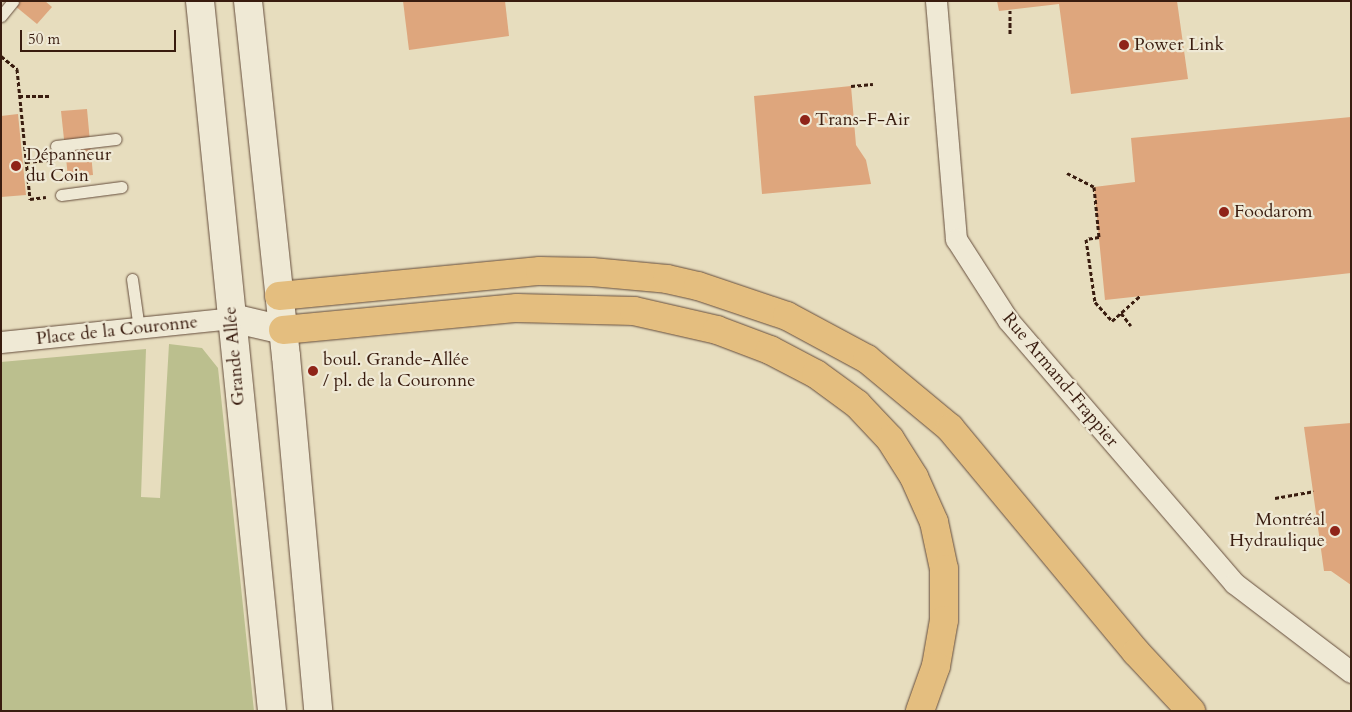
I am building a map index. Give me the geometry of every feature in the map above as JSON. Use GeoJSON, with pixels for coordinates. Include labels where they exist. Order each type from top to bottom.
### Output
{"type":"FeatureCollection","features":[{"type":"Feature","properties":{"kind":"highway"},"geometry":{"type":"LineString","coordinates":[[278,296],[533,272],[592,272],[667,279],[698,286],[787,316],[867,359],[950,428],[1142,660],[1191,711]]}},
{"type":"Feature","properties":{"kind":"highway"},"geometry":{"type":"LineString","coordinates":[[282,330],[517,308],[634,311],[717,330],[770,350],[816,374],[857,404],[890,439],[914,477],[934,522],[944,570],[944,620],[936,666],[920,711]]}},
{"type":"Feature","properties":{"kind":"main road","name":"Grande Allée"},"geometry":{"type":"LineString","coordinates":[[200,1],[272,711]]}},
{"type":"Feature","properties":{"kind":"main road"},"geometry":{"type":"LineString","coordinates":[[248,1],[282,330],[318,711]]}},
{"type":"Feature","properties":{"kind":"main road","name":"Place de la Couronne"},"geometry":{"type":"LineString","coordinates":[[232,318],[278,296]]}},
{"type":"Feature","properties":{"kind":"main road","name":"Place de la Couronne"},"geometry":{"type":"LineString","coordinates":[[232,318],[282,330]]}},
{"type":"Feature","properties":{"kind":"street","name":"Rue Armand-Frappier"},"geometry":{"type":"LineString","coordinates":[[936,1],[956,240],[1008,320],[1234,583],[1351,672]]}},
{"type":"Feature","properties":{"kind":"street","name":"Place de la Couronne"},"geometry":{"type":"LineString","coordinates":[[1,342],[232,318]]}},
{"type":"Feature","properties":{"kind":"lane"},"geometry":{"type":"LineString","coordinates":[[1,16],[13,1]]}},
{"type":"Feature","properties":{"kind":"lane"},"geometry":{"type":"LineString","coordinates":[[56,146],[116,139]]}},
{"type":"Feature","properties":{"kind":"lane"},"geometry":{"type":"LineString","coordinates":[[61,195],[121,188]]}},
{"type":"Feature","properties":{"kind":"lane"},"geometry":{"type":"LineString","coordinates":[[132,279],[139,329]]}},
{"type":"Feature","properties":{"kind":"path"},"geometry":{"type":"LineString","coordinates":[[1010,10],[1010,34]]}},
{"type":"Feature","properties":{"kind":"path"},"geometry":{"type":"LineString","coordinates":[[1,56],[16,69],[30,199]]}},
{"type":"Feature","properties":{"kind":"path"},"geometry":{"type":"LineString","coordinates":[[851,86],[873,84]]}},
{"type":"Feature","properties":{"kind":"path"},"geometry":{"type":"LineString","coordinates":[[19,96],[50,96]]}},
{"type":"Feature","properties":{"kind":"path"},"geometry":{"type":"LineString","coordinates":[[26,162],[57,159]]}},
{"type":"Feature","properties":{"kind":"path"},"geometry":{"type":"LineString","coordinates":[[1067,173],[1094,187],[1099,237],[1086,239],[1095,302],[1112,321],[1140,296]]}},
{"type":"Feature","properties":{"kind":"path"},"geometry":{"type":"LineString","coordinates":[[1121,313],[1131,326]]}},
{"type":"Feature","properties":{"kind":"path"},"geometry":{"type":"LineString","coordinates":[[1275,498],[1313,492]]}},
{"type":"Feature","properties":{"kind":"green space"},"geometry":{"type":"Polygon","coordinates":[[[169,344],[202,348],[218,368],[254,711],[1,711],[1,362],[146,349],[141,497],[160,498],[169,344]]]}},
{"type":"Feature","properties":{"kind":"building"},"geometry":{"type":"Polygon","coordinates":[[[9,1],[45,1],[52,7],[37,24],[9,1]]]}},
{"type":"Feature","properties":{"kind":"building"},"geometry":{"type":"Polygon","coordinates":[[[403,1],[505,1],[509,36],[409,50],[403,1]]]}},
{"type":"Feature","properties":{"kind":"building","name":"Power Link"},"geometry":{"type":"Polygon","coordinates":[[[997,1],[1177,1],[1188,79],[1071,94],[1059,4],[999,11],[997,1]]]}},
{"type":"Feature","properties":{"kind":"building","name":"Trans-F-Air"},"geometry":{"type":"Polygon","coordinates":[[[851,86],[856,145],[866,160],[871,184],[762,194],[754,96],[851,86]]]}},
{"type":"Feature","properties":{"kind":"building"},"geometry":{"type":"Polygon","coordinates":[[[87,109],[93,175],[68,177],[61,111],[87,109]]]}},
{"type":"Feature","properties":{"kind":"building"},"geometry":{"type":"Polygon","coordinates":[[[18,114],[26,195],[1,197],[1,116],[18,114]]]}},
{"type":"Feature","properties":{"kind":"building","name":"Foodarom"},"geometry":{"type":"Polygon","coordinates":[[[1351,117],[1351,273],[1105,300],[1094,187],[1135,182],[1131,138],[1351,117]]]}},
{"type":"Feature","properties":{"kind":"building","name":"Montréal Hydraulique"},"geometry":{"type":"Polygon","coordinates":[[[1351,423],[1351,585],[1331,571],[1324,571],[1304,427],[1351,423]]]}},
{"type":"Feature","properties":{"kind":"place","name":"Power Link"},"geometry":{"type":"Point","coordinates":[1124,45]}},
{"type":"Feature","properties":{"kind":"place","name":"Trans-F-Air"},"geometry":{"type":"Point","coordinates":[805,120]}},
{"type":"Feature","properties":{"kind":"place","name":"Dépanneur du Coin"},"geometry":{"type":"Point","coordinates":[16,166]}},
{"type":"Feature","properties":{"kind":"place","name":"Foodarom"},"geometry":{"type":"Point","coordinates":[1224,212]}},
{"type":"Feature","properties":{"kind":"place","name":"boul. Grande-Allée / pl. de la Couronne"},"geometry":{"type":"Point","coordinates":[313,371]}},
{"type":"Feature","properties":{"kind":"place","name":"Montréal Hydraulique"},"geometry":{"type":"Point","coordinates":[1335,531]}}]}
